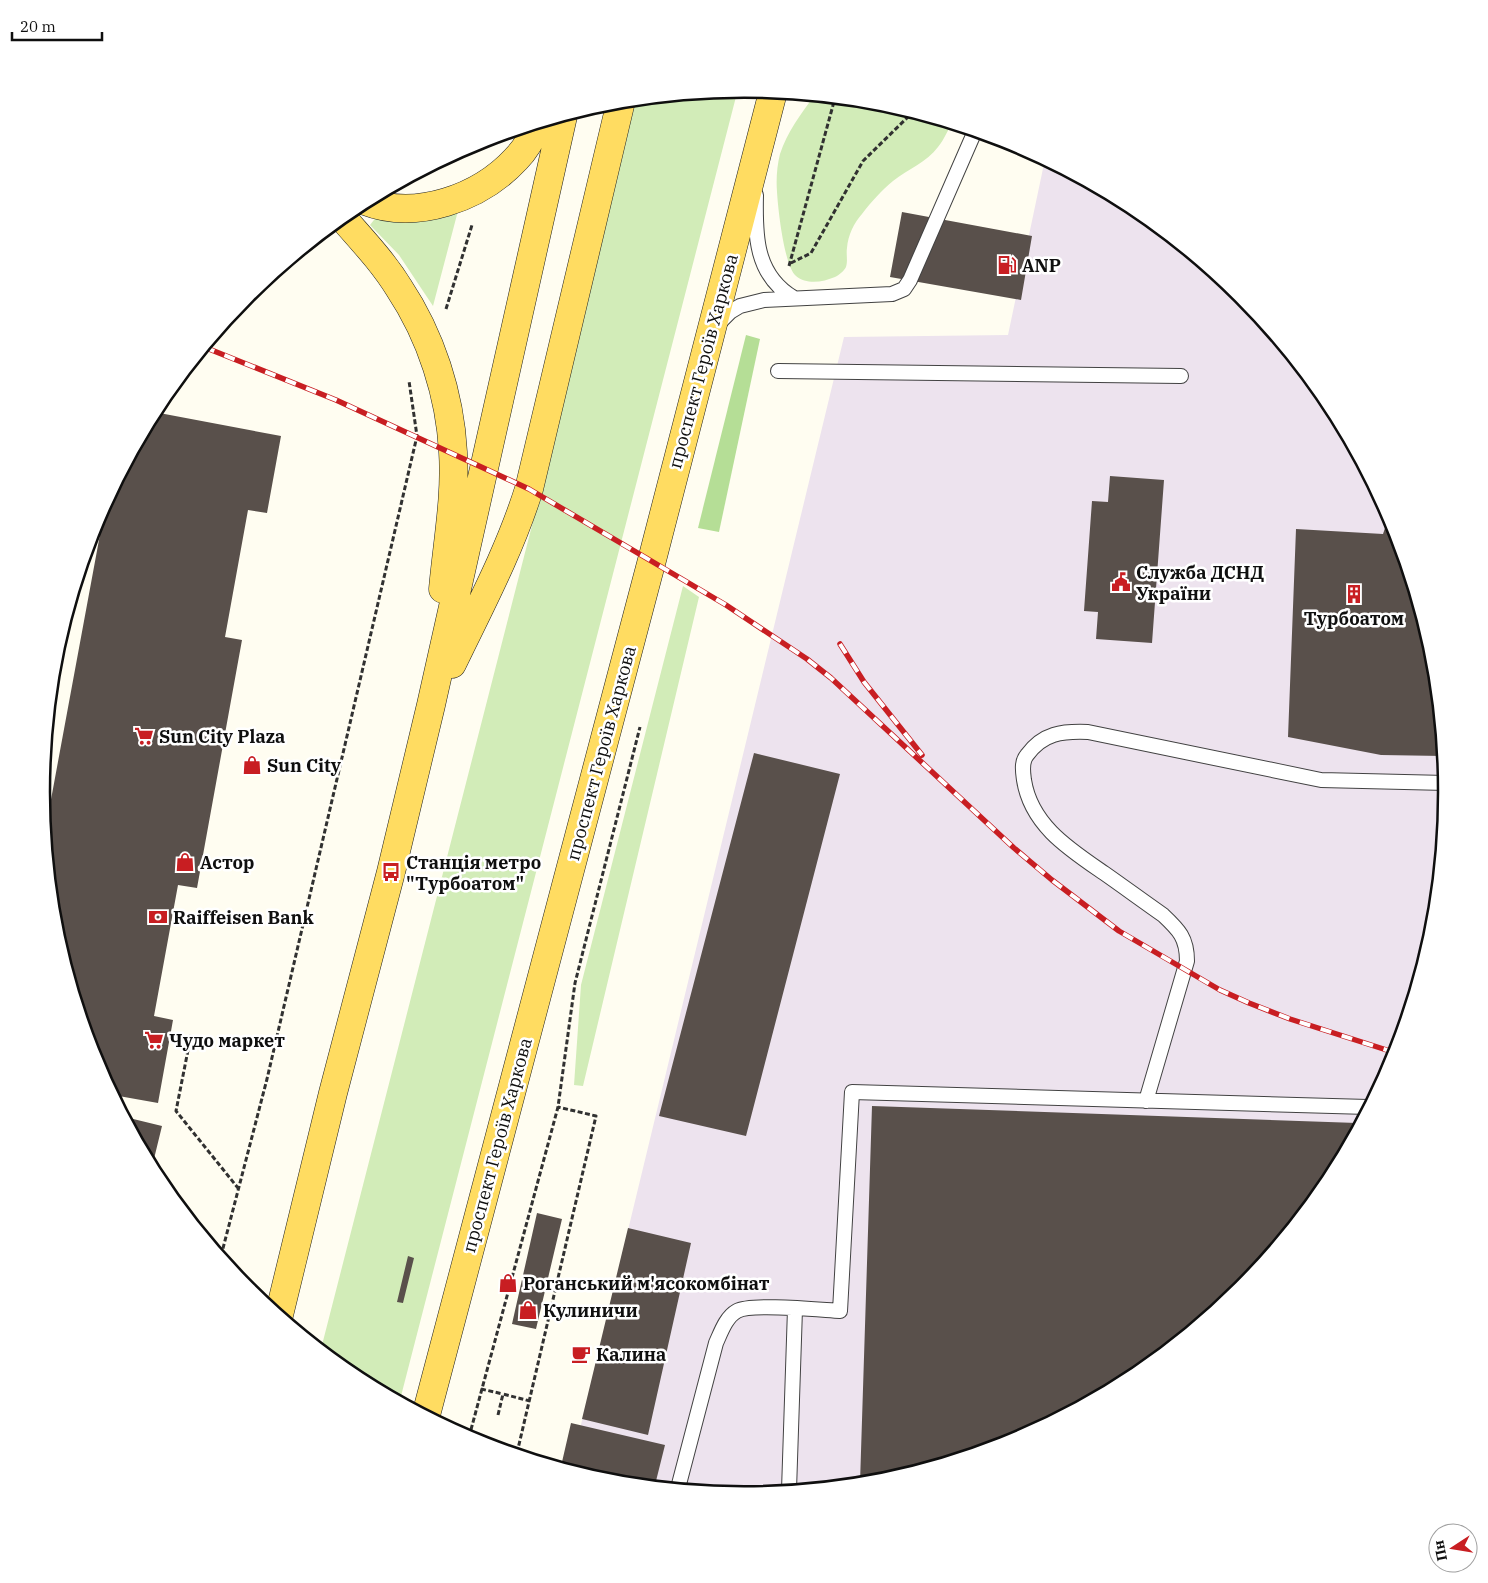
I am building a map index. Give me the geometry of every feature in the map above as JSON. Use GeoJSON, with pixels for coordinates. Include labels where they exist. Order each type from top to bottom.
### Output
{"type":"FeatureCollection","features":[{"type":"Feature","properties":{"kind":"main road","name":"проспект Героїв Харкова"},"geometry":{"type":"LineString","coordinates":[[427,1409],[652,560],[771,99]]}},
{"type":"Feature","properties":{"kind":"main road"},"geometry":{"type":"LineString","coordinates":[[759,149],[772,123],[789,99]]}},
{"type":"Feature","properties":{"kind":"main road"},"geometry":{"type":"LineString","coordinates":[[431,705],[500,565],[532,480],[619,109]]}},
{"type":"Feature","properties":{"kind":"main road"},"geometry":{"type":"LineString","coordinates":[[281,1308],[333,1093],[391,872],[431,705],[562,122]]}},
{"type":"Feature","properties":{"kind":"main road"},"geometry":{"type":"LineString","coordinates":[[374,204],[391,209],[426,207],[444,203],[484,185],[504,172],[518,158],[535,130]]}},
{"type":"Feature","properties":{"kind":"main road"},"geometry":{"type":"LineString","coordinates":[[347,222],[386,268],[411,308],[427,340],[447,403],[453,453],[453,479],[431,705]]}},
{"type":"Feature","properties":{"kind":"lane"},"geometry":{"type":"LineString","coordinates":[[708,339],[723,319],[740,306],[764,300],[892,294],[904,289],[910,280],[974,136]]}},
{"type":"Feature","properties":{"kind":"lane"},"geometry":{"type":"LineString","coordinates":[[759,149],[756,187],[757,235],[764,264],[777,286],[794,298]]}},
{"type":"Feature","properties":{"kind":"lane"},"geometry":{"type":"LineString","coordinates":[[778,370],[1181,376]]}},
{"type":"Feature","properties":{"kind":"lane"},"geometry":{"type":"LineString","coordinates":[[1146,1101],[1188,961],[1185,944],[1176,927],[1163,915],[1070,849],[1044,825],[1031,806],[1025,790],[1022,770],[1025,758],[1036,744],[1050,736],[1068,732],[1088,732],[1321,780],[1438,783]]}},
{"type":"Feature","properties":{"kind":"lane"},"geometry":{"type":"LineString","coordinates":[[679,1482],[716,1343],[726,1322],[737,1311],[745,1308],[840,1311],[852,1092],[1361,1107]]}},
{"type":"Feature","properties":{"kind":"lane"},"geometry":{"type":"LineString","coordinates":[[789,1484],[795,1309]]}},
{"type":"Feature","properties":{"kind":"path"},"geometry":{"type":"LineString","coordinates":[[777,286],[791,263],[833,103]]}},
{"type":"Feature","properties":{"kind":"path"},"geometry":{"type":"LineString","coordinates":[[791,263],[811,253],[863,161],[908,117]]}},
{"type":"Feature","properties":{"kind":"path"},"geometry":{"type":"LineString","coordinates":[[444,315],[484,185]]}},
{"type":"Feature","properties":{"kind":"path"},"geometry":{"type":"LineString","coordinates":[[223,1250],[269,1070],[417,436],[408,379]]}},
{"type":"Feature","properties":{"kind":"path"},"geometry":{"type":"LineString","coordinates":[[470,1429],[558,1107],[575,983],[642,722]]}},
{"type":"Feature","properties":{"kind":"path"},"geometry":{"type":"LineString","coordinates":[[191,1035],[176,1111],[239,1188]]}},
{"type":"Feature","properties":{"kind":"path"},"geometry":{"type":"LineString","coordinates":[[518,1448],[596,1116],[558,1107]]}},
{"type":"Feature","properties":{"kind":"path"},"geometry":{"type":"LineString","coordinates":[[481,1388],[530,1402]]}},
{"type":"Feature","properties":{"kind":"path"},"geometry":{"type":"LineString","coordinates":[[498,1416],[503,1394]]}},
{"type":"Feature","properties":{"kind":"shaded area","name":"Турбоатом"},"geometry":{"type":"Polygon","coordinates":[[[1044,166],[1091,190],[1130,214],[1202,270],[1235,301],[1295,369],[1345,445],[1366,485],[1385,526],[1401,568],[1414,612],[1425,656],[1437,746],[1437,837],[1425,927],[1401,1015],[1385,1057],[1345,1139],[1295,1214],[1266,1249],[1202,1313],[1166,1342],[1130,1369],[1091,1393],[1051,1414],[1010,1433],[967,1449],[924,1462],[835,1480],[744,1486],[699,1484],[653,1480],[572,1464],[844,337],[1008,335],[1044,166]]]}},
{"type":"Feature","properties":{"kind":"green space"},"geometry":{"type":"Polygon","coordinates":[[[736,98],[401,1395],[358,1369],[323,1342],[538,502],[633,107],[699,99],[736,98]]]}},
{"type":"Feature","properties":{"kind":"green space"},"geometry":{"type":"Polygon","coordinates":[[[811,101],[879,111],[949,129],[934,152],[889,185],[859,218],[849,238],[847,265],[844,270],[835,277],[815,282],[800,279],[792,270],[788,261],[780,223],[777,182],[778,163],[786,138],[811,101]]]}},
{"type":"Feature","properties":{"kind":"green space"},"geometry":{"type":"Polygon","coordinates":[[[459,207],[433,306],[399,255],[370,225],[377,216],[459,207]]]}},
{"type":"Feature","properties":{"kind":"green space"},"geometry":{"type":"Polygon","coordinates":[[[746,335],[760,339],[719,532],[698,528],[746,335]]]}},
{"type":"Feature","properties":{"kind":"green space"},"geometry":{"type":"Polygon","coordinates":[[[683,586],[699,597],[583,1086],[574,1085],[581,985],[683,586]]]}},
{"type":"Feature","properties":{"kind":"building"},"geometry":{"type":"Polygon","coordinates":[[[902,212],[1032,236],[1021,300],[890,277],[902,212]]]}},
{"type":"Feature","properties":{"kind":"building","name":"Sun City Plaza"},"geometry":{"type":"Polygon","coordinates":[[[162,414],[281,436],[267,513],[248,510],[225,637],[242,640],[197,888],[178,885],[154,1016],[173,1020],[158,1103],[121,1096],[103,1057],[87,1015],[63,927],[51,837],[50,804],[100,533],[143,444],[162,414]]]}},
{"type":"Feature","properties":{"kind":"building","name":"Служба ДСНД України"},"geometry":{"type":"Polygon","coordinates":[[[1110,476],[1164,480],[1152,643],[1096,639],[1098,612],[1084,611],[1092,501],[1108,502],[1110,476]]]}},
{"type":"Feature","properties":{"kind":"building","name":"Турбоатом"},"geometry":{"type":"Polygon","coordinates":[[[1385,527],[1401,568],[1425,656],[1437,756],[1381,755],[1288,737],[1296,529],[1383,534],[1385,527]]]}},
{"type":"Feature","properties":{"kind":"building"},"geometry":{"type":"Polygon","coordinates":[[[754,753],[840,774],[746,1136],[659,1116],[754,753]]]}},
{"type":"Feature","properties":{"kind":"building"},"geometry":{"type":"Polygon","coordinates":[[[872,1106],[1353,1123],[1321,1177],[1295,1214],[1266,1249],[1202,1313],[1130,1369],[1091,1393],[1010,1433],[924,1462],[860,1475],[872,1106]]]}},
{"type":"Feature","properties":{"kind":"building"},"geometry":{"type":"Polygon","coordinates":[[[133,1119],[162,1126],[155,1157],[133,1119]]]}},
{"type":"Feature","properties":{"kind":"building"},"geometry":{"type":"Polygon","coordinates":[[[537,1213],[562,1219],[536,1329],[512,1324],[537,1213]]]}},
{"type":"Feature","properties":{"kind":"building"},"geometry":{"type":"Polygon","coordinates":[[[628,1228],[691,1243],[648,1435],[582,1419],[628,1228]]]}},
{"type":"Feature","properties":{"kind":"building"},"geometry":{"type":"Polygon","coordinates":[[[408,1256],[414,1258],[403,1303],[397,1302],[408,1256]]]}},
{"type":"Feature","properties":{"kind":"building"},"geometry":{"type":"Polygon","coordinates":[[[571,1423],[665,1445],[656,1480],[562,1461],[571,1423]]]}},
{"type":"Feature","properties":{"kind":"railway"},"geometry":{"type":"LineString","coordinates":[[209,349],[336,400],[529,489],[726,605],[807,659],[831,678],[1014,848],[1052,880],[1119,931],[1220,990],[1249,1003],[1290,1019],[1388,1050]]}},
{"type":"Feature","properties":{"kind":"railway"},"geometry":{"type":"LineString","coordinates":[[840,644],[864,682],[922,755]]}},
{"type":"Feature","properties":{"kind":"place","name":"ANP"},"geometry":{"type":"Point","coordinates":[1007,265]}},
{"type":"Feature","properties":{"kind":"place","name":"Служба ДСНД України"},"geometry":{"type":"Point","coordinates":[1121,582]}},
{"type":"Feature","properties":{"kind":"place","name":"Турбоатом"},"geometry":{"type":"Point","coordinates":[1354,594]}},
{"type":"Feature","properties":{"kind":"place","name":"Sun City Plaza"},"geometry":{"type":"Point","coordinates":[144,736]}},
{"type":"Feature","properties":{"kind":"place","name":"Sun City"},"geometry":{"type":"Point","coordinates":[252,765]}},
{"type":"Feature","properties":{"kind":"place","name":"Астор"},"geometry":{"type":"Point","coordinates":[185,862]}},
{"type":"Feature","properties":{"kind":"place","name":"Станція метро \"Турбоатом\""},"geometry":{"type":"Point","coordinates":[391,872]}},
{"type":"Feature","properties":{"kind":"place","name":"Raiffeisen Bank"},"geometry":{"type":"Point","coordinates":[158,917]}},
{"type":"Feature","properties":{"kind":"place","name":"Чудо маркет"},"geometry":{"type":"Point","coordinates":[154,1040]}},
{"type":"Feature","properties":{"kind":"place","name":"Роганський м'ясокомбінат"},"geometry":{"type":"Point","coordinates":[508,1283]}},
{"type":"Feature","properties":{"kind":"place","name":"Кулиничи"},"geometry":{"type":"Point","coordinates":[528,1310]}},
{"type":"Feature","properties":{"kind":"place","name":"Калина"},"geometry":{"type":"Point","coordinates":[581,1354]}}]}
